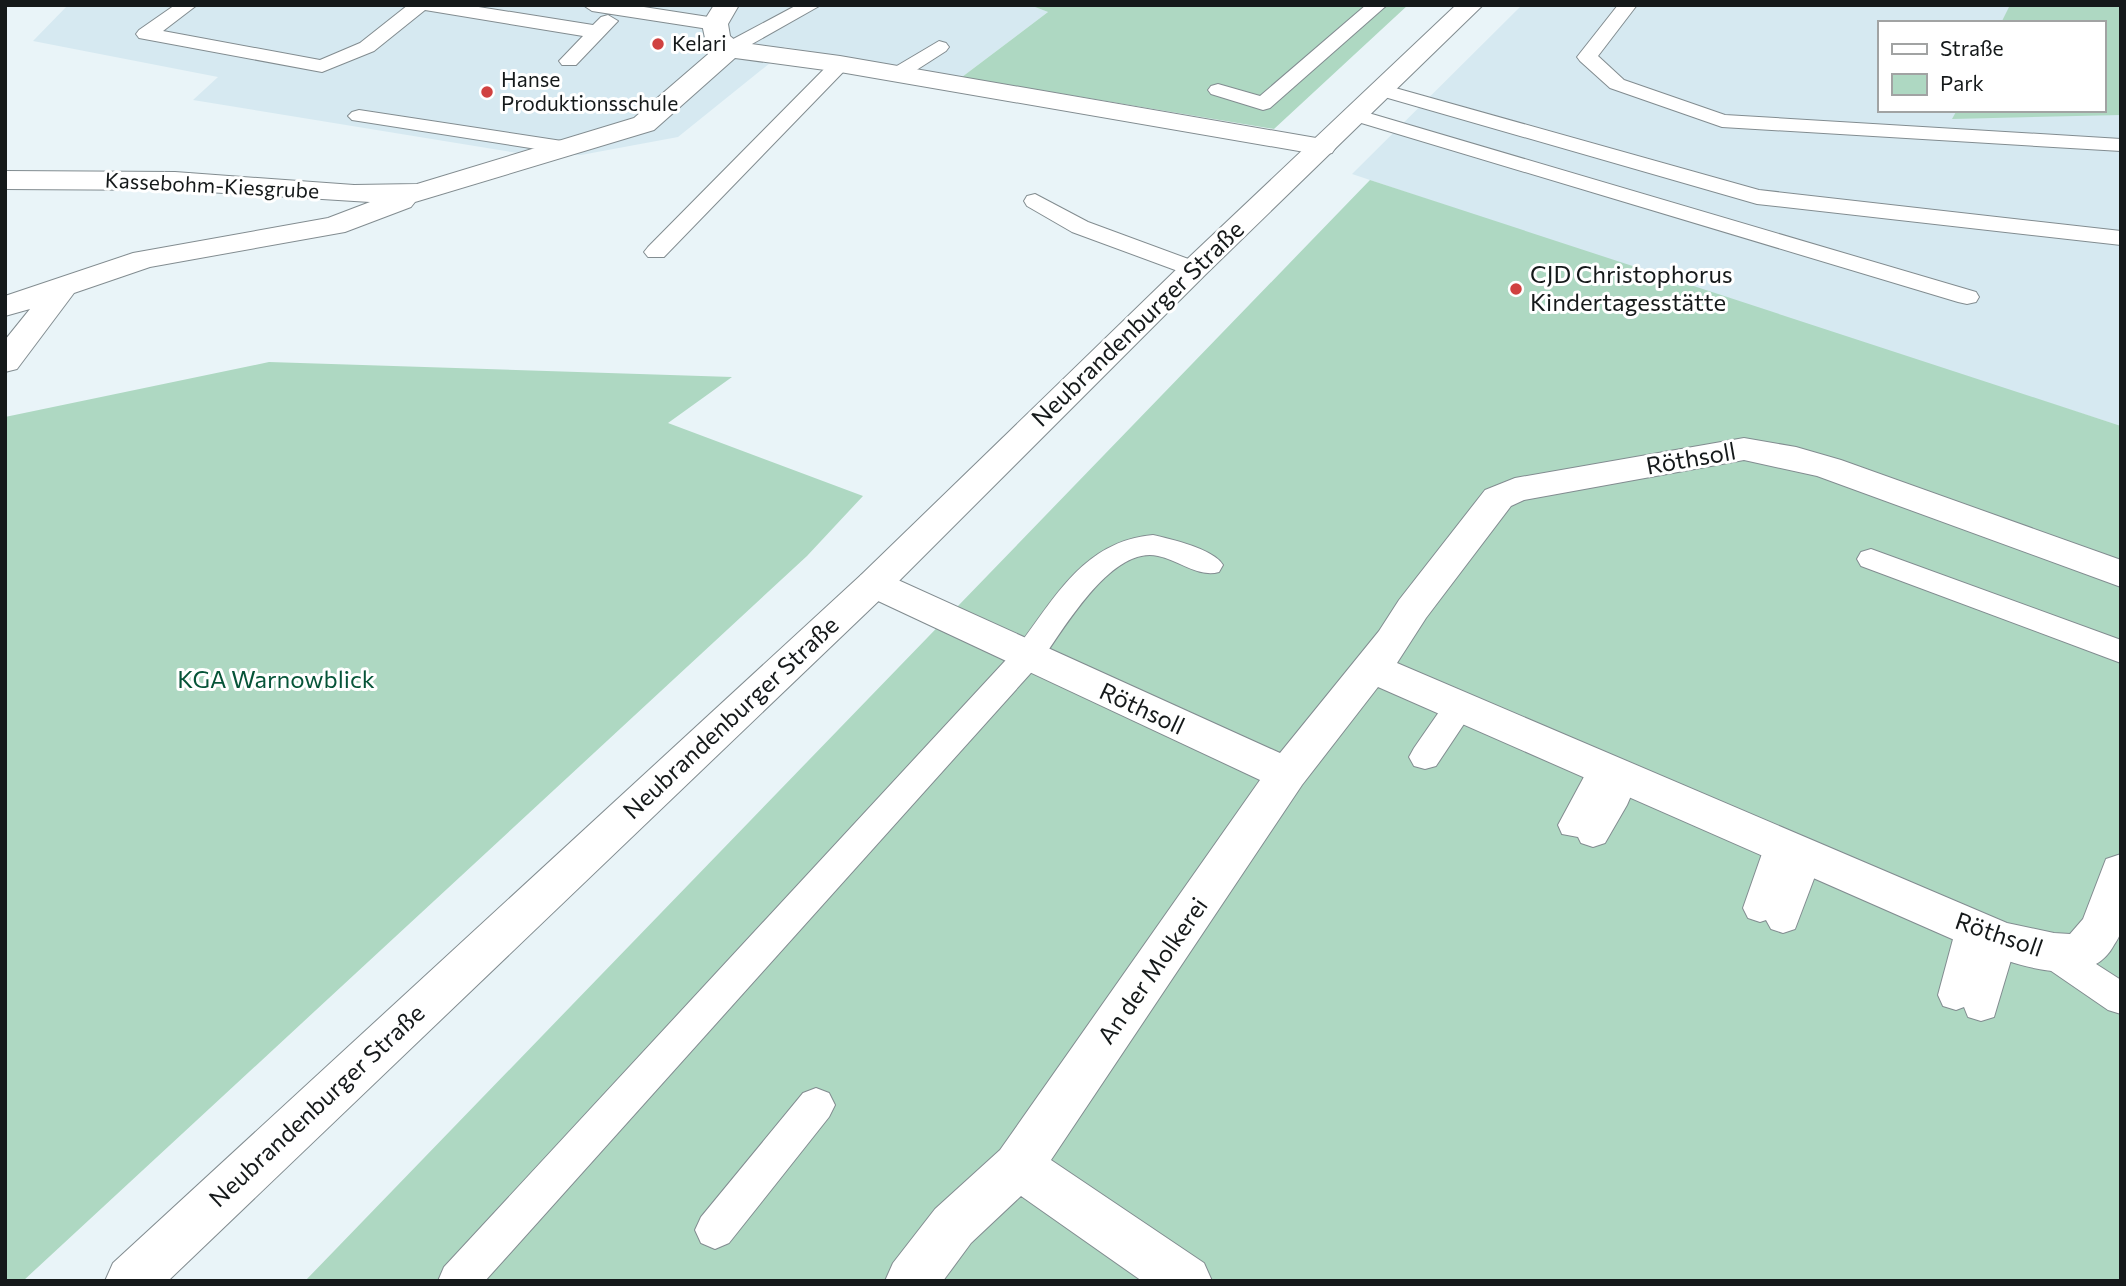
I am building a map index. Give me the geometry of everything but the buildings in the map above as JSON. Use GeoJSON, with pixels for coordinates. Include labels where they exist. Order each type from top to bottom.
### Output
{"type":"FeatureCollection","features":[{"type":"Feature","properties":{"kind":"street","name":"Neubrandenburger Straße"},"geometry":{"type":"LineString","coordinates":[[131,1281],[874,584],[1194,269],[1471,5]]}},
{"type":"Feature","properties":{"kind":"street"},"geometry":{"type":"LineString","coordinates":[[721,15],[718,38],[729,49],[839,64],[1322,147]]}},
{"type":"Feature","properties":{"kind":"street","name":"Kassebohm-Kiesgrube"},"geometry":{"type":"LineString","coordinates":[[5,307],[144,259],[335,226],[419,193],[644,124],[729,49]]}},
{"type":"Feature","properties":{"kind":"street","name":"Kassebohm-Kiesgrube"},"geometry":{"type":"LineString","coordinates":[[5,180],[148,180],[355,194],[419,193]]}},
{"type":"Feature","properties":{"kind":"street"},"geometry":{"type":"LineString","coordinates":[[5,362],[64,286]]}},
{"type":"Feature","properties":{"kind":"street","name":"Röthsoll"},"geometry":{"type":"LineString","coordinates":[[874,584],[1287,774],[1393,641],[1412,609],[1498,498],[1515,490],[1744,449],[1796,458],[1829,468],[2121,574]]}},
{"type":"Feature","properties":{"kind":"street","name":"Röthsoll"},"geometry":{"type":"LineString","coordinates":[[1372,668],[1461,704],[1986,934],[2053,954],[2073,953],[2092,946],[2102,929],[2121,871]]}},
{"type":"Feature","properties":{"kind":"street","name":"An der Molkerei"},"geometry":{"type":"LineString","coordinates":[[911,1281],[953,1226],[1018,1166],[1287,774]]}},
{"type":"Feature","properties":{"kind":"street"},"geometry":{"type":"LineString","coordinates":[[1018,1166],[1186,1281]]}},
{"type":"Feature","properties":{"kind":"lane"},"geometry":{"type":"LineString","coordinates":[[188,5],[146,34],[322,66],[366,47],[420,5]]}},
{"type":"Feature","properties":{"kind":"lane"},"geometry":{"type":"LineString","coordinates":[[428,5],[597,32]]}},
{"type":"Feature","properties":{"kind":"lane"},"geometry":{"type":"LineString","coordinates":[[592,5],[721,15]]}},
{"type":"Feature","properties":{"kind":"lane"},"geometry":{"type":"LineString","coordinates":[[729,49],[812,5]]}},
{"type":"Feature","properties":{"kind":"lane"},"geometry":{"type":"LineString","coordinates":[[1218,90],[1263,104],[1378,5]]}},
{"type":"Feature","properties":{"kind":"lane"},"geometry":{"type":"LineString","coordinates":[[1628,5],[1587,57],[1617,84],[1722,121],[2121,145]]}},
{"type":"Feature","properties":{"kind":"lane"},"geometry":{"type":"LineString","coordinates":[[569,61],[622,7]]}},
{"type":"Feature","properties":{"kind":"lane"},"geometry":{"type":"LineString","coordinates":[[897,74],[939,47]]}},
{"type":"Feature","properties":{"kind":"lane"},"geometry":{"type":"LineString","coordinates":[[656,251],[839,64]]}},
{"type":"Feature","properties":{"kind":"lane"},"geometry":{"type":"LineString","coordinates":[[1381,90],[1757,197],[2121,238]]}},
{"type":"Feature","properties":{"kind":"lane"},"geometry":{"type":"LineString","coordinates":[[1355,115],[1967,297]]}},
{"type":"Feature","properties":{"kind":"lane"},"geometry":{"type":"LineString","coordinates":[[359,116],[562,147]]}},
{"type":"Feature","properties":{"kind":"lane"},"geometry":{"type":"LineString","coordinates":[[1035,201],[1080,227],[1194,269]]}},
{"type":"Feature","properties":{"kind":"lane"},"geometry":{"type":"LineString","coordinates":[[458,1281],[1028,656],[1063,608],[1103,562],[1118,552],[1152,545],[1209,565]]}},
{"type":"Feature","properties":{"kind":"lane"},"geometry":{"type":"LineString","coordinates":[[1871,559],[2121,652]]}},
{"type":"Feature","properties":{"kind":"lane"},"geometry":{"type":"LineString","coordinates":[[1425,757],[1461,704]]}},
{"type":"Feature","properties":{"kind":"lane"},"geometry":{"type":"LineString","coordinates":[[1583,829],[1611,805],[1614,773]]}},
{"type":"Feature","properties":{"kind":"lane"},"geometry":{"type":"LineString","coordinates":[[1771,913],[1794,850]]}},
{"type":"Feature","properties":{"kind":"lane"},"geometry":{"type":"LineString","coordinates":[[1969,1000],[1986,934]]}},
{"type":"Feature","properties":{"kind":"lane"},"geometry":{"type":"LineString","coordinates":[[2053,954],[2121,999]]}},
{"type":"Feature","properties":{"kind":"lane"},"geometry":{"type":"LineString","coordinates":[[715,1230],[816,1105]]}},
{"type":"Feature","properties":{"kind":"shaded area"},"geometry":{"type":"Polygon","coordinates":[[[68,5],[1031,5],[1048,12],[962,77],[784,47],[770,63],[678,137],[581,155],[524,154],[193,100],[218,77],[33,41],[68,5]]]}},
{"type":"Feature","properties":{"kind":"shaded area"},"geometry":{"type":"Polygon","coordinates":[[[1522,5],[2121,5],[2121,426],[1755,309],[1352,174],[1522,5]]]}},
{"type":"Feature","properties":{"kind":"green space"},"geometry":{"type":"Polygon","coordinates":[[[1030,5],[1408,5],[1274,129],[962,77],[1048,12],[1030,5]]]}},
{"type":"Feature","properties":{"kind":"green space"},"geometry":{"type":"Polygon","coordinates":[[[2010,5],[2121,5],[2121,115],[1952,119],[1956,112],[2105,112],[2105,21],[2002,21],[2010,5]]]}},
{"type":"Feature","properties":{"kind":"green space"},"geometry":{"type":"Polygon","coordinates":[[[1370,180],[2121,426],[2121,1281],[305,1281],[1370,180]]]}},
{"type":"Feature","properties":{"kind":"green space","name":"KGA Warnowblick"},"geometry":{"type":"Polygon","coordinates":[[[269,362],[732,377],[668,423],[863,496],[807,556],[23,1281],[5,1281],[5,417],[269,362]]]}},
{"type":"Feature","properties":{"kind":"place","name":"Kelari"},"geometry":{"type":"Point","coordinates":[658,44]}},
{"type":"Feature","properties":{"kind":"place","name":"Hanse Produktionsschule"},"geometry":{"type":"Point","coordinates":[487,92]}},
{"type":"Feature","properties":{"kind":"place","name":"CJD Christophorus Kindertagesstätte"},"geometry":{"type":"Point","coordinates":[1516,289]}}]}
